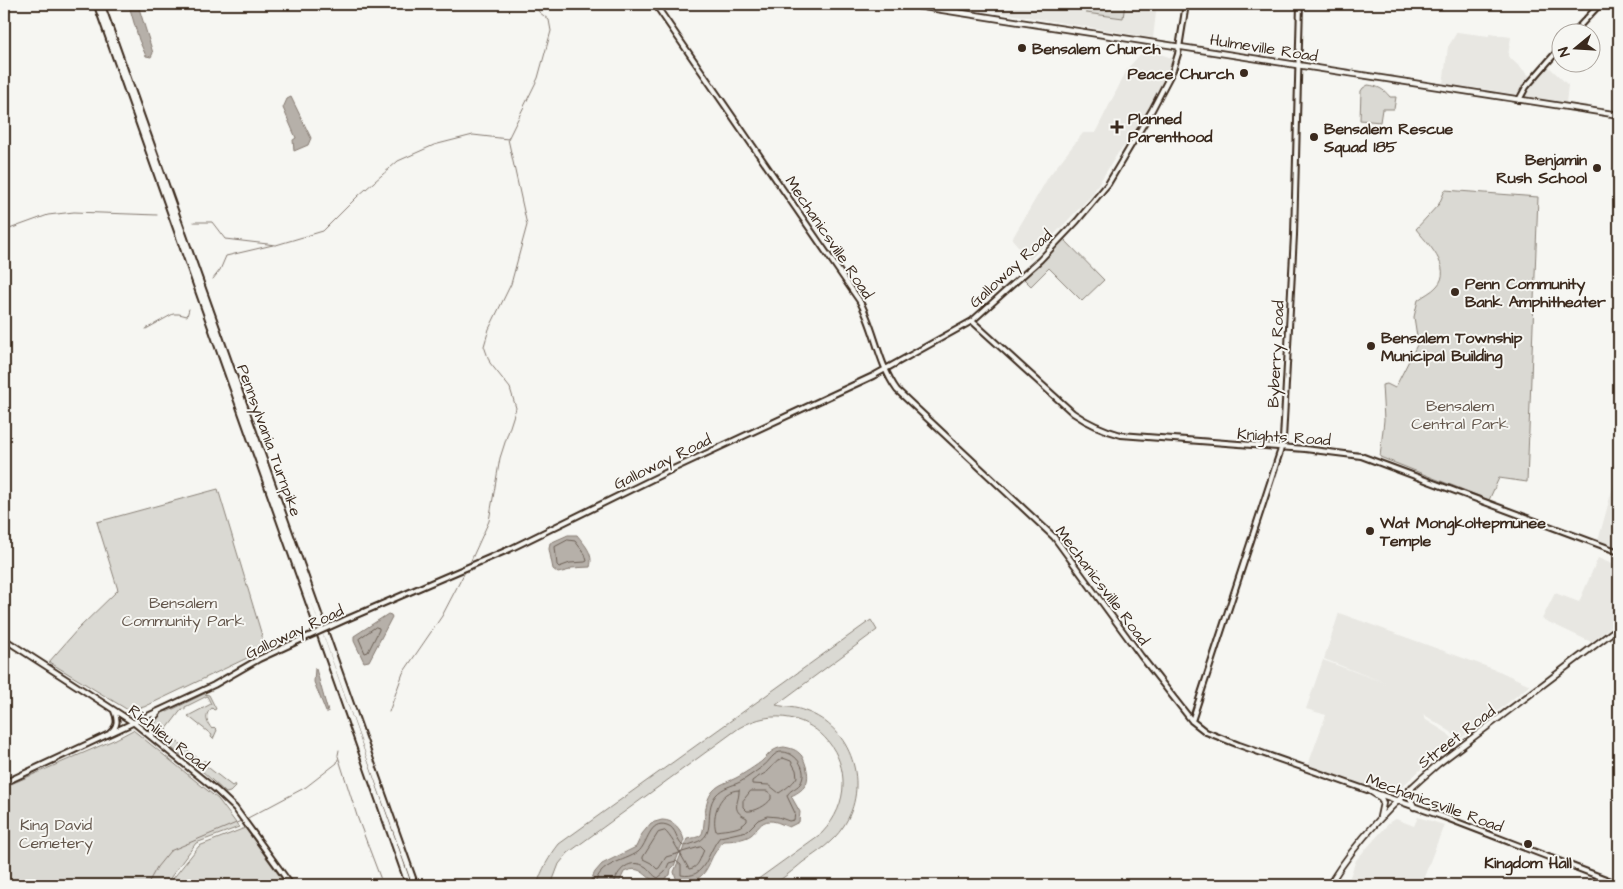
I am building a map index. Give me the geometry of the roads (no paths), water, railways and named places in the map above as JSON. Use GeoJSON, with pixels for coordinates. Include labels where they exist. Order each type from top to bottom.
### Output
{"type":"FeatureCollection","features":[{"type":"Feature","properties":{"kind":"highway","name":"Pennsylvania Turnpike"},"geometry":{"type":"LineString","coordinates":[[97,4],[409,885]]}},
{"type":"Feature","properties":{"kind":"highway","name":"Pennsylvania Turnpike"},"geometry":{"type":"LineString","coordinates":[[101,4],[415,885]]}},
{"type":"Feature","properties":{"kind":"main road","name":"Mechanicsville Road"},"geometry":{"type":"LineString","coordinates":[[655,4],[859,300],[872,328],[886,370],[898,392],[1054,537],[1118,626],[1192,722],[1200,729],[1215,736],[1397,800],[1619,884]]}},
{"type":"Feature","properties":{"kind":"main road","name":"Hulmeville Road"},"geometry":{"type":"LineString","coordinates":[[904,4],[1619,115]]}},
{"type":"Feature","properties":{"kind":"main road","name":"Galloway Road"},"geometry":{"type":"LineString","coordinates":[[4,783],[214,685],[259,659],[519,545],[675,468],[886,370],[972,321],[1040,260],[1103,191],[1130,148],[1176,64],[1186,4]]}},
{"type":"Feature","properties":{"kind":"main road","name":"Byberry Road"},"geometry":{"type":"LineString","coordinates":[[1192,722],[1281,448],[1291,301],[1300,4]]}},
{"type":"Feature","properties":{"kind":"main road"},"geometry":{"type":"LineString","coordinates":[[1583,22],[1600,4]]}},
{"type":"Feature","properties":{"kind":"main road"},"geometry":{"type":"LineString","coordinates":[[1519,100],[1526,87],[1550,59]]}},
{"type":"Feature","properties":{"kind":"main road","name":"Knights Road"},"geometry":{"type":"LineString","coordinates":[[972,321],[1073,413],[1089,424],[1103,430],[1121,435],[1361,456],[1619,552]]}},
{"type":"Feature","properties":{"kind":"main road","name":"Street Road"},"geometry":{"type":"LineString","coordinates":[[1329,885],[1355,847],[1378,820],[1412,786],[1438,764],[1619,627]]}},
{"type":"Feature","properties":{"kind":"main road","name":"Richlieu Road"},"geometry":{"type":"LineString","coordinates":[[4,640],[134,723],[227,799],[291,885]]}},
{"type":"Feature","properties":{"kind":"main road"},"geometry":{"type":"LineString","coordinates":[[154,740],[150,730],[151,722],[162,710]]}},
{"type":"Feature","properties":{"kind":"main road"},"geometry":{"type":"LineString","coordinates":[[106,737],[117,724],[114,711]]}},
{"type":"Feature","properties":{"kind":"main road"},"geometry":{"type":"LineString","coordinates":[[1412,786],[1410,798],[1414,807]]}},
{"type":"Feature","properties":{"kind":"main road"},"geometry":{"type":"LineString","coordinates":[[1370,791],[1381,798],[1383,803],[1383,809],[1378,820]]}},
{"type":"Feature","properties":{"kind":"water"},"geometry":{"type":"Polygon","coordinates":[[[132,5],[138,5],[153,53],[151,57],[146,56],[139,40],[130,9],[132,5]]]}},
{"type":"Feature","properties":{"kind":"water"},"geometry":{"type":"Polygon","coordinates":[[[291,97],[311,138],[308,145],[294,151],[293,140],[296,138],[283,108],[287,99],[291,97]]]}},
{"type":"Feature","properties":{"kind":"water"},"geometry":{"type":"Polygon","coordinates":[[[568,535],[577,535],[586,546],[591,558],[590,567],[571,568],[570,570],[558,573],[553,569],[549,549],[550,543],[568,535]]]}},
{"type":"Feature","properties":{"kind":"water"},"geometry":{"type":"Polygon","coordinates":[[[388,614],[392,617],[369,661],[364,662],[354,641],[354,636],[388,614]]]}},
{"type":"Feature","properties":{"kind":"water"},"geometry":{"type":"Polygon","coordinates":[[[315,668],[328,712],[326,712],[314,682],[315,668]]]}},
{"type":"Feature","properties":{"kind":"water"},"geometry":{"type":"Polygon","coordinates":[[[784,747],[800,754],[808,774],[804,787],[791,796],[800,812],[799,822],[789,827],[767,821],[761,824],[748,837],[723,841],[701,876],[694,880],[677,881],[674,872],[687,839],[701,835],[707,802],[713,791],[754,767],[774,750],[784,747]]]}},
{"type":"Feature","properties":{"kind":"water"},"geometry":{"type":"Polygon","coordinates":[[[666,820],[676,826],[684,840],[670,875],[665,878],[664,882],[661,884],[640,871],[630,870],[624,872],[618,885],[590,885],[595,872],[602,864],[636,847],[642,834],[651,823],[666,820]]]}},
{"type":"Feature","properties":{"kind":"waterway"},"geometry":{"type":"LineString","coordinates":[[469,565],[489,521],[500,458],[516,408],[510,388],[490,363],[484,346],[489,329],[511,284],[527,225],[508,139],[538,78],[551,31],[549,20],[539,12],[534,4]]}},
{"type":"Feature","properties":{"kind":"waterway"},"geometry":{"type":"LineString","coordinates":[[194,222],[212,222],[225,239],[276,245],[323,231],[358,196],[398,161],[434,145],[473,135],[508,139]]}},
{"type":"Feature","properties":{"kind":"waterway"},"geometry":{"type":"LineString","coordinates":[[4,231],[48,215],[74,212],[157,215]]}},
{"type":"Feature","properties":{"kind":"waterway"},"geometry":{"type":"LineString","coordinates":[[213,279],[220,270],[226,256],[273,245]]}},
{"type":"Feature","properties":{"kind":"waterway"},"geometry":{"type":"LineString","coordinates":[[146,329],[173,314],[187,316],[189,309]]}},
{"type":"Feature","properties":{"kind":"waterway"},"geometry":{"type":"LineString","coordinates":[[389,712],[403,673],[442,616],[467,568]]}},
{"type":"Feature","properties":{"kind":"waterway"},"geometry":{"type":"LineString","coordinates":[[338,755],[339,750]]}},
{"type":"Feature","properties":{"kind":"waterway"},"geometry":{"type":"LineString","coordinates":[[338,756],[358,819],[383,885]]}},
{"type":"Feature","properties":{"kind":"waterway"},"geometry":{"type":"LineString","coordinates":[[246,819],[306,787],[337,763],[338,759]]}},
{"type":"Feature","properties":{"kind":"waterway"},"geometry":{"type":"LineString","coordinates":[[147,885],[157,867],[170,851],[241,821]]}},
{"type":"Feature","properties":{"kind":"place","name":"Bensalem Church"},"geometry":{"type":"Point","coordinates":[1022,48]}},
{"type":"Feature","properties":{"kind":"place","name":"Peace Church"},"geometry":{"type":"Point","coordinates":[1244,73]}},
{"type":"Feature","properties":{"kind":"place","name":"Planned Parenthood"},"geometry":{"type":"Point","coordinates":[1117,127]}},
{"type":"Feature","properties":{"kind":"place","name":"Bensalem Rescue Squad 185"},"geometry":{"type":"Point","coordinates":[1314,137]}},
{"type":"Feature","properties":{"kind":"place","name":"Benjamin Rush School"},"geometry":{"type":"Point","coordinates":[1597,168]}},
{"type":"Feature","properties":{"kind":"place","name":"Penn Community Bank Amphitheater"},"geometry":{"type":"Point","coordinates":[1455,292]}},
{"type":"Feature","properties":{"kind":"place","name":"Bensalem Township Municipal Building"},"geometry":{"type":"Point","coordinates":[1371,346]}},
{"type":"Feature","properties":{"kind":"place","name":"Wat Mongkoltepmunee Temple"},"geometry":{"type":"Point","coordinates":[1370,531]}},
{"type":"Feature","properties":{"kind":"place","name":"Kingdom Hall"},"geometry":{"type":"Point","coordinates":[1528,844]}},
{"type":"Feature","properties":{"kind":"park label","name":"Bensalem Central Park"},"geometry":{"type":"Point","coordinates":[1460,414]}},
{"type":"Feature","properties":{"kind":"park label","name":"Bensalem Community Park"},"geometry":{"type":"Point","coordinates":[183,611]}},
{"type":"Feature","properties":{"kind":"park label","name":"King David Cemetery"},"geometry":{"type":"Point","coordinates":[56,833]}}]}
